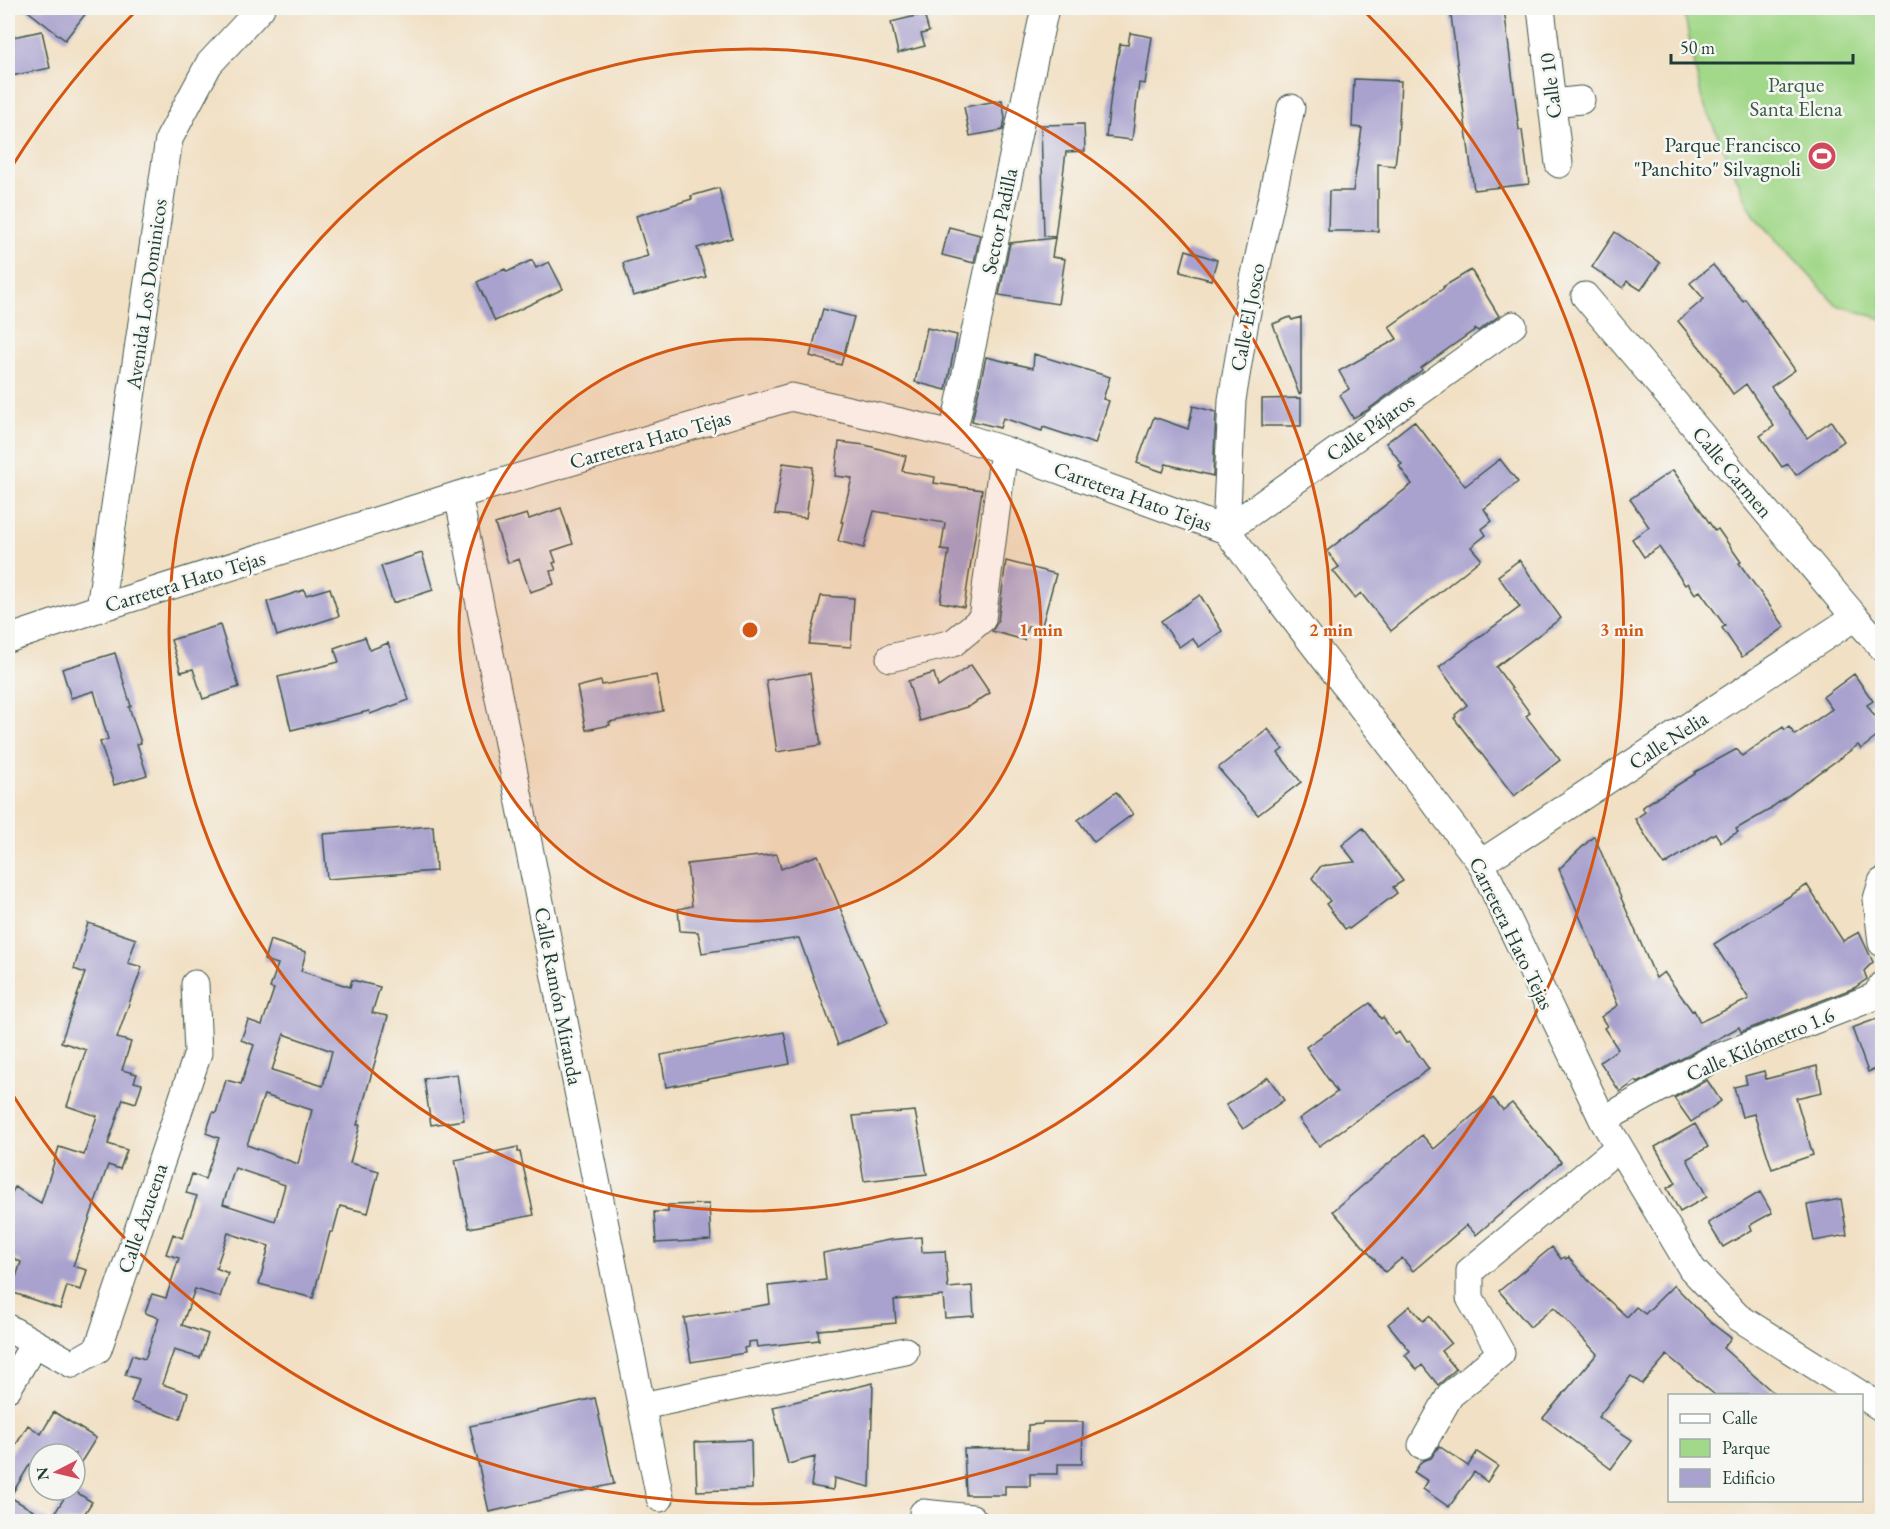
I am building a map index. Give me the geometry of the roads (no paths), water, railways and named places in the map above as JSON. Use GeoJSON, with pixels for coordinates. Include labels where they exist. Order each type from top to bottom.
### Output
{"type":"FeatureCollection","features":[{"type":"Feature","properties":{"kind":"street","name":"Avenida Los Dominicos"},"geometry":{"type":"LineString","coordinates":[[100,608],[169,139],[209,64],[261,8]]}},
{"type":"Feature","properties":{"kind":"street","name":"Sector Padilla"},"geometry":{"type":"LineString","coordinates":[[953,434],[1045,8]]}},
{"type":"Feature","properties":{"kind":"street","name":"Calle 10"},"geometry":{"type":"LineString","coordinates":[[1541,8],[1559,164]]}},
{"type":"Feature","properties":{"kind":"street"},"geometry":{"type":"LineString","coordinates":[[1552,103],[1581,100]]}},
{"type":"Feature","properties":{"kind":"street","name":"Calle El Josco"},"geometry":{"type":"LineString","coordinates":[[1226,530],[1232,400],[1245,321],[1291,108]]}},
{"type":"Feature","properties":{"kind":"street","name":"Calle Carmen"},"geometry":{"type":"LineString","coordinates":[[1585,296],[1882,647]]}},
{"type":"Feature","properties":{"kind":"street","name":"Calle Pájaros"},"geometry":{"type":"LineString","coordinates":[[1226,530],[1513,325]]}},
{"type":"Feature","properties":{"kind":"street","name":"Carretera Hato Tejas"},"geometry":{"type":"LineString","coordinates":[[8,639],[458,495],[791,397],[953,434],[1004,450],[1226,530],[1481,863],[1603,1120],[1692,1269],[1738,1317],[1860,1394]]}},
{"type":"Feature","properties":{"kind":"street"},"geometry":{"type":"LineString","coordinates":[[890,658],[953,643],[982,619],[1004,450]]}},
{"type":"Feature","properties":{"kind":"street","name":"Calle Ramón Miranda"},"geometry":{"type":"LineString","coordinates":[[458,495],[660,1498]]}},
{"type":"Feature","properties":{"kind":"street","name":"Calle Nelia"},"geometry":{"type":"LineString","coordinates":[[1481,863],[1855,617]]}},
{"type":"Feature","properties":{"kind":"street"},"geometry":{"type":"LineString","coordinates":[[1882,882],[1877,898],[1882,943]]}},
{"type":"Feature","properties":{"kind":"street","name":"Calle Azucena"},"geometry":{"type":"LineString","coordinates":[[8,1328],[72,1364],[98,1349],[198,1053],[195,984]]}},
{"type":"Feature","properties":{"kind":"street","name":"Calle Kilómetro 1.6"},"geometry":{"type":"LineString","coordinates":[[1603,1120],[1709,1061],[1876,996],[1882,985]]}},
{"type":"Feature","properties":{"kind":"street"},"geometry":{"type":"LineString","coordinates":[[1422,1445],[1450,1395],[1501,1353],[1470,1298],[1470,1271],[1619,1147]]}},
{"type":"Feature","properties":{"kind":"street"},"geometry":{"type":"LineString","coordinates":[[8,1388],[34,1344]]}},
{"type":"Feature","properties":{"kind":"street"},"geometry":{"type":"LineString","coordinates":[[642,1406],[906,1352]]}},
{"type":"Feature","properties":{"kind":"street","name":"Carretera Hato Tejas"},"geometry":{"type":"LineString","coordinates":[[1863,1396],[1882,1408]]}},
{"type":"Feature","properties":{"kind":"street"},"geometry":{"type":"LineString","coordinates":[[922,1513],[972,1518],[975,1521]]}},
{"type":"Feature","properties":{"kind":"place","name":"Parque Francisco \"Panchito\" Silvagnoli"},"geometry":{"type":"Point","coordinates":[1822,156]}},
{"type":"Feature","properties":{"kind":"park label","name":"Parque Santa Elena"},"geometry":{"type":"Point","coordinates":[1796,96]}}]}
